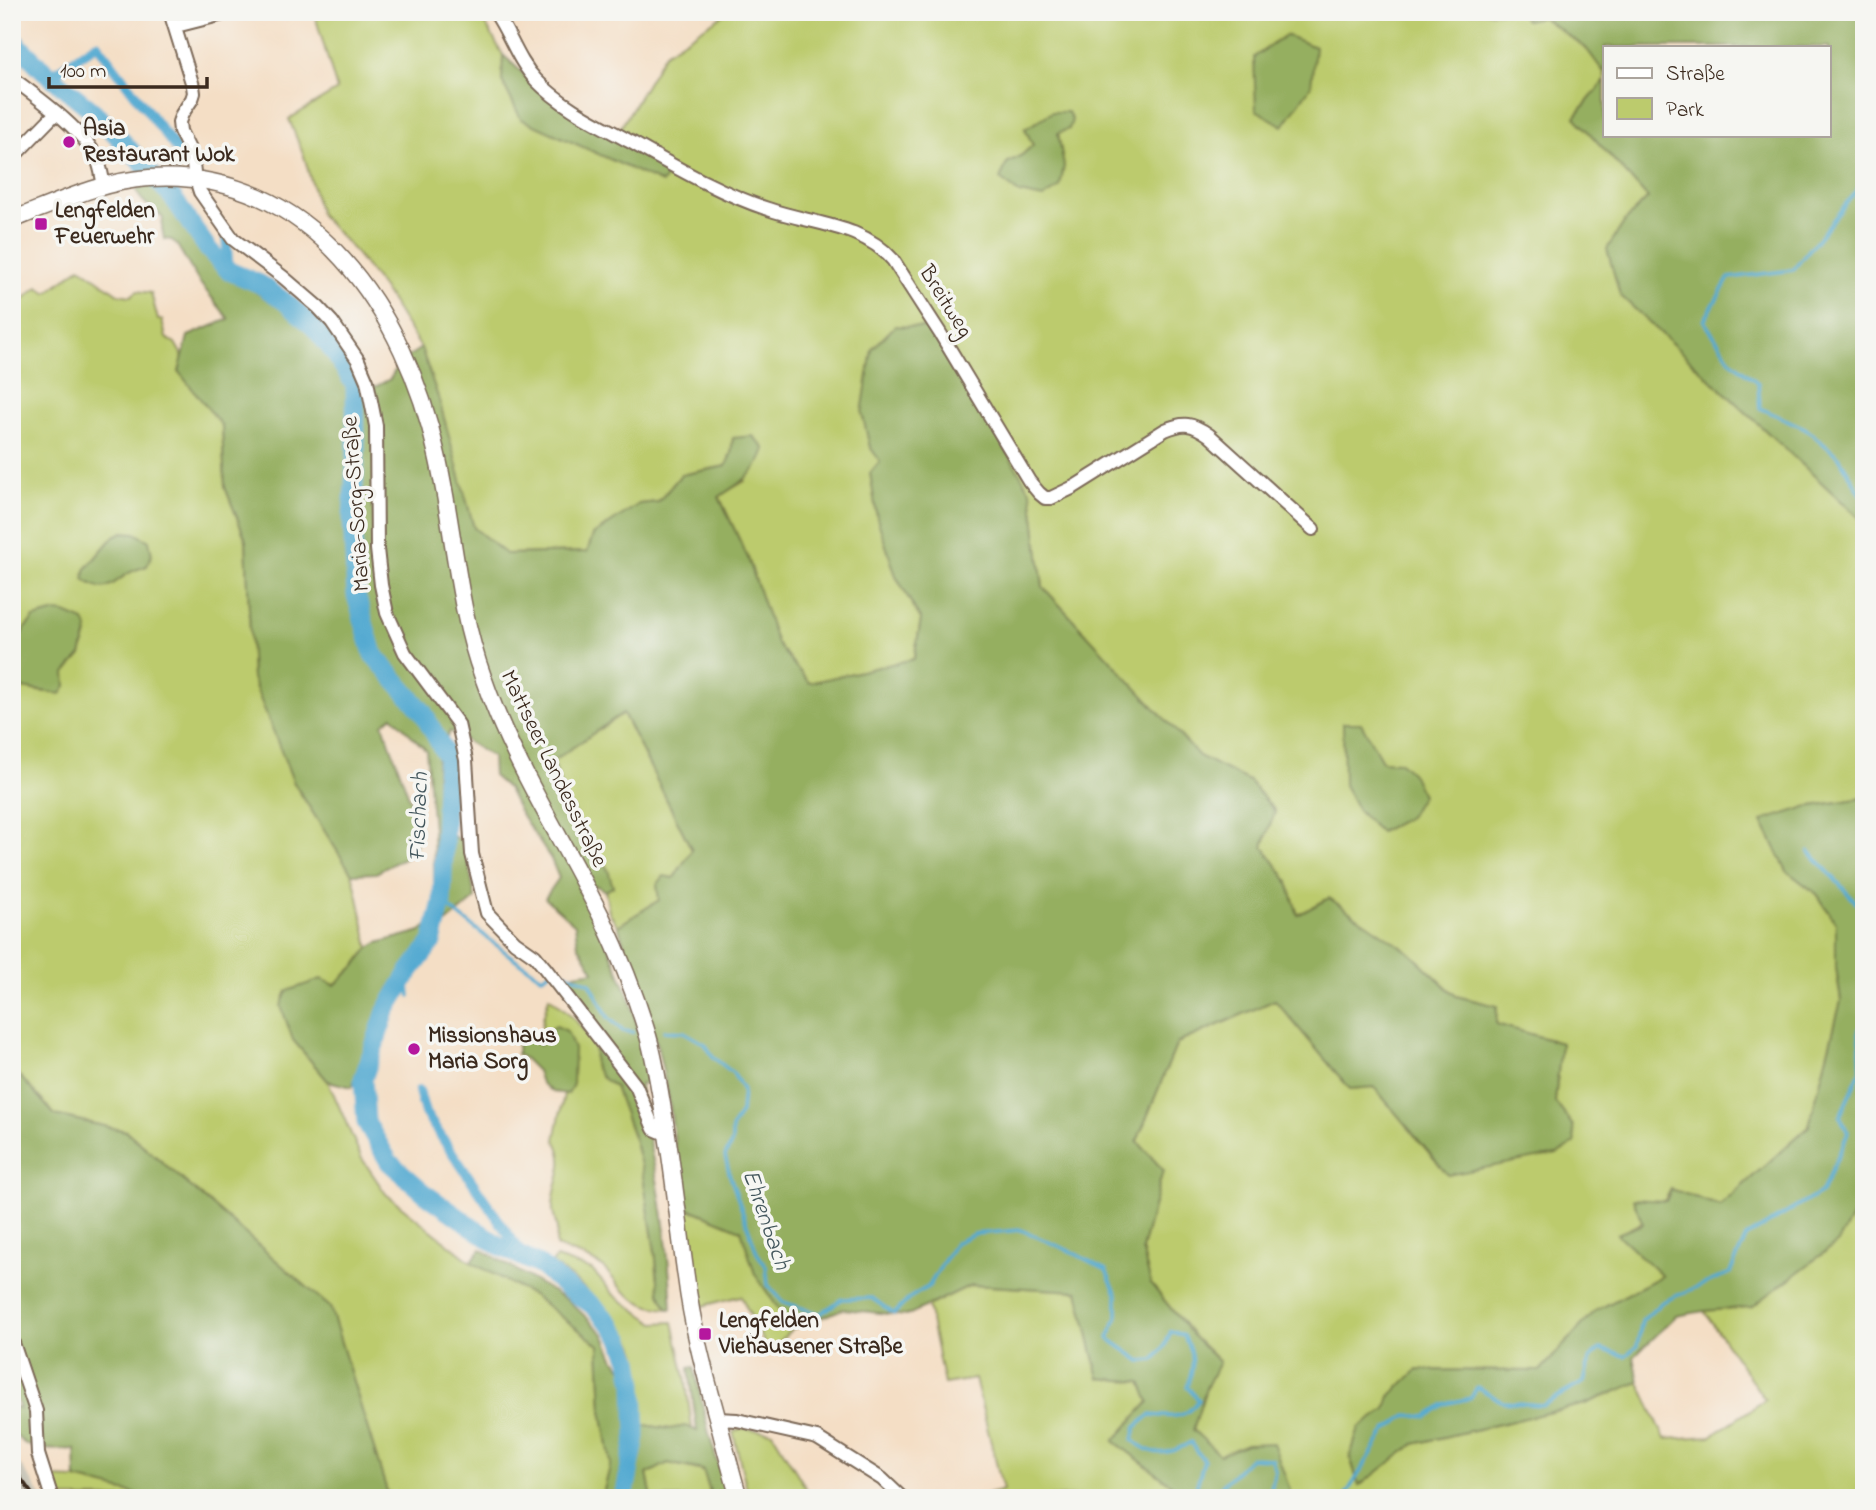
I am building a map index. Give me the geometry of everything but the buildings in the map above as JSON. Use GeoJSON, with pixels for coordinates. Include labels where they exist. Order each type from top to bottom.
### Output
{"type":"FeatureCollection","features":[{"type":"Feature","properties":{"kind":"main road","name":"Mattseer Landesstraße"},"geometry":{"type":"LineString","coordinates":[[12,220],[104,186],[133,179],[175,177],[233,188],[286,211],[318,233],[358,276],[378,305],[405,354],[437,451],[475,655],[497,713],[545,812],[602,919],[626,972],[649,1039],[668,1135],[695,1337],[739,1498]]}},
{"type":"Feature","properties":{"kind":"street","name":"Maria-Sorg-Straße"},"geometry":{"type":"LineString","coordinates":[[170,12],[193,86],[194,93],[182,114],[180,131],[192,155],[200,192],[233,239],[318,307],[345,340],[367,381],[376,426],[377,549],[387,613],[405,653],[458,724],[466,760],[472,854],[486,913],[544,967],[636,1086],[654,1129],[668,1135]]}},
{"type":"Feature","properties":{"kind":"street"},"geometry":{"type":"LineString","coordinates":[[176,26],[231,12]]}},
{"type":"Feature","properties":{"kind":"street","name":"Breitweg"},"geometry":{"type":"LineString","coordinates":[[495,12],[529,72],[544,88],[577,112],[726,192],[767,209],[850,231],[873,241],[886,252],[933,322],[1029,481],[1045,498],[1059,495],[1074,487],[1165,430],[1189,424],[1209,435],[1313,529]]}},
{"type":"Feature","properties":{"kind":"street"},"geometry":{"type":"LineString","coordinates":[[12,78],[56,113],[93,152],[104,186]]}},
{"type":"Feature","properties":{"kind":"street"},"geometry":{"type":"LineString","coordinates":[[12,158],[56,113]]}},
{"type":"Feature","properties":{"kind":"street"},"geometry":{"type":"LineString","coordinates":[[12,1340],[36,1411],[38,1454],[52,1498]]}},
{"type":"Feature","properties":{"kind":"street"},"geometry":{"type":"LineString","coordinates":[[717,1419],[737,1420],[817,1438],[882,1479],[902,1498]]}},
{"type":"Feature","properties":{"kind":"shaded area"},"geometry":{"type":"Polygon","coordinates":[[[12,1454],[42,1498],[19,1498],[12,1489],[12,1454]]]}},
{"type":"Feature","properties":{"kind":"green space"},"geometry":{"type":"Polygon","coordinates":[[[314,12],[480,14],[503,55],[502,81],[614,139],[665,53],[727,12],[1519,12],[1526,20],[1541,17],[1589,53],[1603,71],[1603,82],[1575,117],[1648,198],[1625,221],[1620,295],[1864,522],[1864,798],[1806,807],[1787,871],[1817,894],[1836,923],[1836,967],[1841,1001],[1809,1126],[1720,1206],[1671,1189],[1649,1217],[1618,1234],[1662,1276],[1595,1311],[1540,1371],[1417,1370],[1386,1409],[1359,1428],[1350,1457],[1359,1486],[1414,1444],[1585,1404],[1639,1382],[1665,1439],[1711,1436],[1765,1400],[1704,1311],[1752,1306],[1854,1214],[1858,1194],[1864,1184],[1864,1498],[1288,1498],[1290,1490],[1247,1444],[1220,1456],[1193,1430],[1206,1388],[1219,1361],[1194,1337],[1151,1284],[1142,1249],[1163,1170],[1137,1141],[1177,1043],[1275,1000],[1350,1089],[1374,1087],[1448,1175],[1573,1126],[1555,1102],[1561,1043],[1496,1024],[1497,1006],[1456,996],[1409,952],[1298,915],[1287,880],[1263,846],[1275,811],[1249,781],[1199,757],[1043,587],[1031,492],[870,446],[880,461],[896,576],[921,620],[914,659],[809,683],[777,644],[748,558],[719,496],[745,481],[733,438],[726,466],[681,475],[658,502],[639,504],[588,552],[506,554],[474,528],[439,400],[421,348],[383,288],[350,246],[320,215],[305,159],[289,119],[337,90],[314,12]],[[1025,128],[1033,145],[1007,163],[1060,147],[1058,133],[1025,128]]]}},
{"type":"Feature","properties":{"kind":"green space"},"geometry":{"type":"Polygon","coordinates":[[[1519,12],[1864,12],[1864,522],[1620,295],[1607,249],[1625,221],[1648,198],[1575,117],[1603,82],[1603,136],[1830,136],[1830,46],[1603,46],[1603,71],[1586,48],[1542,17],[1526,20],[1519,12]]]}},
{"type":"Feature","properties":{"kind":"green space"},"geometry":{"type":"Polygon","coordinates":[[[1286,35],[1315,47],[1311,86],[1283,126],[1256,110],[1254,57],[1286,35]]]}},
{"type":"Feature","properties":{"kind":"green space"},"geometry":{"type":"Polygon","coordinates":[[[503,55],[559,106],[670,172],[662,183],[521,119],[502,81],[503,55]]]}},
{"type":"Feature","properties":{"kind":"green space"},"geometry":{"type":"Polygon","coordinates":[[[1052,112],[1068,112],[1072,120],[1069,129],[1058,133],[1064,166],[1060,187],[1043,198],[1019,193],[1000,179],[1007,163],[1033,145],[1025,129],[1052,112]]]}},
{"type":"Feature","properties":{"kind":"green space"},"geometry":{"type":"Polygon","coordinates":[[[147,186],[160,186],[224,275],[247,286],[283,310],[318,338],[352,389],[377,386],[390,379],[400,362],[421,348],[439,400],[474,528],[506,554],[587,552],[593,535],[639,504],[658,502],[681,475],[726,466],[733,438],[753,436],[765,449],[757,466],[719,497],[748,558],[777,644],[809,683],[914,659],[921,620],[896,576],[877,518],[870,473],[880,461],[870,447],[862,413],[872,349],[895,326],[932,328],[1031,492],[1043,587],[1199,756],[1249,781],[1275,811],[1263,846],[1287,880],[1298,915],[1329,898],[1409,952],[1456,996],[1497,1006],[1496,1024],[1561,1043],[1555,1102],[1573,1126],[1575,1143],[1557,1154],[1448,1175],[1374,1087],[1350,1089],[1275,1000],[1177,1043],[1137,1141],[1163,1170],[1142,1249],[1151,1284],[1194,1337],[1219,1362],[1206,1388],[1193,1430],[1220,1455],[1247,1444],[1273,1443],[1290,1490],[1288,1498],[1255,1498],[1248,1492],[1228,1498],[1189,1498],[1114,1441],[1149,1402],[1141,1382],[1099,1378],[1078,1291],[971,1285],[906,1316],[843,1309],[792,1329],[755,1274],[741,1230],[683,1206],[669,1099],[657,1044],[618,926],[659,900],[657,885],[664,876],[674,878],[692,850],[623,713],[553,761],[563,794],[608,870],[613,887],[605,891],[597,886],[578,888],[601,929],[629,996],[653,1082],[640,1084],[641,1097],[663,1216],[672,1309],[668,1309],[659,1292],[642,1169],[635,1142],[615,1087],[601,1077],[594,1065],[595,1051],[606,1039],[563,981],[575,974],[594,971],[578,945],[575,925],[545,898],[559,878],[551,859],[519,811],[508,789],[493,776],[492,757],[450,731],[437,757],[438,829],[465,842],[475,899],[427,939],[389,989],[352,1087],[328,1081],[293,1040],[281,1006],[287,991],[321,979],[335,985],[369,948],[421,931],[432,922],[435,903],[433,829],[426,750],[392,716],[383,724],[421,831],[413,853],[376,873],[352,874],[294,783],[252,678],[246,540],[225,487],[222,426],[179,372],[188,336],[229,319],[199,282],[177,245],[172,240],[164,239],[163,218],[142,200],[136,190],[147,186]]]}},
{"type":"Feature","properties":{"kind":"green space"},"geometry":{"type":"Polygon","coordinates":[[[80,267],[118,294],[131,296],[137,291],[151,293],[166,338],[175,343],[183,357],[179,372],[222,425],[225,487],[246,540],[252,678],[294,783],[352,874],[355,884],[369,948],[335,985],[293,1040],[328,1081],[361,1157],[386,1194],[471,1262],[534,1296],[599,1345],[602,1410],[611,1463],[602,1498],[389,1498],[330,1307],[126,1131],[55,1115],[12,1070],[12,683],[44,692],[66,686],[64,673],[81,655],[88,629],[34,618],[25,628],[12,652],[12,309],[38,287],[47,293],[80,267]]]}},
{"type":"Feature","properties":{"kind":"green space"},"geometry":{"type":"Polygon","coordinates":[[[123,532],[135,533],[149,541],[152,555],[147,566],[104,588],[84,579],[85,570],[114,536],[123,532]]]}},
{"type":"Feature","properties":{"kind":"green space"},"geometry":{"type":"Polygon","coordinates":[[[56,612],[84,621],[88,629],[81,655],[65,673],[66,686],[61,694],[22,688],[12,683],[12,652],[25,628],[34,618],[56,612]]]}},
{"type":"Feature","properties":{"kind":"green space"},"geometry":{"type":"Polygon","coordinates":[[[623,713],[692,850],[659,900],[618,926],[609,912],[605,891],[613,886],[565,796],[553,761],[623,713]]]}},
{"type":"Feature","properties":{"kind":"green space"},"geometry":{"type":"Polygon","coordinates":[[[1343,723],[1361,723],[1382,761],[1400,762],[1412,773],[1422,795],[1409,817],[1380,832],[1358,811],[1344,785],[1343,723]]]}},
{"type":"Feature","properties":{"kind":"green space"},"geometry":{"type":"Polygon","coordinates":[[[1864,798],[1864,1184],[1858,1194],[1854,1214],[1838,1242],[1752,1307],[1676,1316],[1634,1357],[1639,1382],[1585,1404],[1414,1444],[1359,1486],[1350,1457],[1359,1428],[1386,1409],[1390,1396],[1417,1370],[1540,1371],[1595,1311],[1662,1276],[1617,1234],[1643,1224],[1633,1199],[1666,1201],[1671,1189],[1720,1206],[1809,1126],[1841,1001],[1836,967],[1836,923],[1817,894],[1787,871],[1762,821],[1806,807],[1864,798]]]}},
{"type":"Feature","properties":{"kind":"green space"},"geometry":{"type":"Polygon","coordinates":[[[549,997],[569,1013],[587,1034],[595,1050],[594,1065],[601,1077],[615,1087],[642,1169],[657,1275],[668,1309],[638,1301],[623,1290],[601,1266],[556,1246],[557,1229],[553,1202],[561,1159],[555,1140],[564,1094],[568,1094],[540,1045],[549,997]]]}},
{"type":"Feature","properties":{"kind":"green space"},"geometry":{"type":"Polygon","coordinates":[[[556,1026],[567,1031],[574,1049],[573,1084],[568,1094],[552,1092],[541,1083],[537,1071],[517,1054],[518,1037],[526,1037],[540,1045],[548,1031],[556,1026]]]}},
{"type":"Feature","properties":{"kind":"green space"},"geometry":{"type":"Polygon","coordinates":[[[12,1070],[55,1115],[126,1131],[330,1307],[389,1498],[152,1498],[76,1479],[75,1449],[40,1448],[24,1443],[18,1437],[11,1422],[12,1407],[20,1409],[12,1389],[12,1070]]]}},
{"type":"Feature","properties":{"kind":"green space"},"geometry":{"type":"Polygon","coordinates":[[[683,1206],[741,1230],[755,1274],[792,1329],[769,1353],[741,1296],[702,1306],[694,1295],[683,1206]]]}},
{"type":"Feature","properties":{"kind":"green space"},"geometry":{"type":"Polygon","coordinates":[[[481,1249],[570,1302],[604,1334],[615,1360],[638,1385],[639,1424],[669,1429],[686,1426],[697,1431],[689,1368],[694,1367],[709,1434],[728,1498],[712,1498],[703,1470],[668,1463],[647,1474],[652,1498],[602,1498],[611,1463],[602,1410],[599,1345],[534,1296],[471,1262],[481,1249]]]}},
{"type":"Feature","properties":{"kind":"green space"},"geometry":{"type":"Polygon","coordinates":[[[556,1258],[592,1270],[615,1296],[655,1323],[673,1322],[686,1382],[692,1429],[686,1426],[670,1429],[639,1424],[639,1366],[634,1346],[627,1333],[603,1306],[552,1264],[556,1258]]]}},
{"type":"Feature","properties":{"kind":"green space"},"geometry":{"type":"Polygon","coordinates":[[[971,1285],[1078,1291],[1099,1378],[1141,1382],[1149,1402],[1114,1441],[1182,1493],[1170,1498],[976,1498],[1003,1490],[975,1379],[944,1384],[928,1306],[971,1285]]]}},
{"type":"Feature","properties":{"kind":"green space"},"geometry":{"type":"Polygon","coordinates":[[[742,1428],[772,1432],[812,1498],[749,1498],[733,1432],[742,1428]]]}},
{"type":"Feature","properties":{"kind":"green space"},"geometry":{"type":"Polygon","coordinates":[[[668,1463],[703,1471],[712,1498],[652,1498],[647,1474],[668,1463]]]}},
{"type":"Feature","properties":{"kind":"green space"},"geometry":{"type":"Polygon","coordinates":[[[51,1478],[76,1479],[152,1498],[56,1498],[51,1478]]]}},
{"type":"Feature","properties":{"kind":"waterway","name":"Fischach"},"geometry":{"type":"LineString","coordinates":[[12,39],[44,71],[94,112],[122,141],[174,199],[208,249],[229,271],[260,284],[315,328],[355,385],[356,452],[352,517],[356,595],[373,654],[423,712],[447,757],[442,902],[432,942],[408,974],[386,1011],[363,1079],[366,1122],[389,1162],[427,1195],[498,1245],[541,1266],[592,1305],[612,1325],[630,1360],[634,1384],[636,1436],[624,1498]]}},
{"type":"Feature","properties":{"kind":"waterway"},"geometry":{"type":"LineString","coordinates":[[50,76],[97,44],[180,154]]}},
{"type":"Feature","properties":{"kind":"waterway"},"geometry":{"type":"LineString","coordinates":[[1864,181],[1793,270],[1729,278],[1704,321],[1731,361],[1758,383],[1760,408],[1805,428],[1839,457],[1864,495]]}},
{"type":"Feature","properties":{"kind":"waterway"},"geometry":{"type":"LineString","coordinates":[[226,237],[229,271]]}},
{"type":"Feature","properties":{"kind":"waterway"},"geometry":{"type":"LineString","coordinates":[[1809,851],[1864,911]]}},
{"type":"Feature","properties":{"kind":"waterway","name":"Ehrenbach"},"geometry":{"type":"LineString","coordinates":[[442,902],[509,955],[542,977],[555,969],[590,983],[608,1017],[623,1031],[633,1032]]}},
{"type":"Feature","properties":{"kind":"waterway"},"geometry":{"type":"LineString","coordinates":[[408,974],[410,996]]}},
{"type":"Feature","properties":{"kind":"waterway"},"geometry":{"type":"LineString","coordinates":[[1344,1498],[1386,1430],[1407,1415],[1427,1417],[1444,1404],[1471,1398],[1477,1387],[1503,1402],[1543,1405],[1584,1382],[1590,1358],[1600,1349],[1625,1356],[1637,1346],[1642,1321],[1662,1302],[1730,1273],[1746,1237],[1822,1192],[1848,1133],[1840,1116],[1861,1070],[1859,1029],[1864,1026]]}},
{"type":"Feature","properties":{"kind":"waterway","name":"Ehrenbach"},"geometry":{"type":"LineString","coordinates":[[664,1031],[684,1032],[705,1044],[714,1058],[733,1073],[743,1090],[741,1112],[732,1128],[732,1142],[725,1156],[757,1253],[766,1266],[768,1285],[783,1302],[820,1314],[842,1299],[872,1298],[894,1314],[911,1297],[929,1286],[955,1243],[974,1234],[1021,1230],[1106,1270],[1117,1295],[1117,1318],[1108,1338],[1141,1361],[1154,1360],[1165,1346],[1171,1331],[1184,1336],[1193,1361],[1187,1387],[1199,1400],[1178,1416],[1150,1415],[1136,1427],[1133,1440],[1147,1450],[1161,1453],[1191,1442],[1204,1461],[1196,1488],[1202,1492],[1215,1492],[1250,1458],[1272,1459],[1275,1471],[1269,1498]]}},
{"type":"Feature","properties":{"kind":"waterway"},"geometry":{"type":"LineString","coordinates":[[419,1091],[425,1113],[524,1257]]}},
{"type":"Feature","properties":{"kind":"railway"},"geometry":{"type":"LineString","coordinates":[[12,1466],[35,1498]]}},
{"type":"Feature","properties":{"kind":"place","name":"Asia Restaurant Wok"},"geometry":{"type":"Point","coordinates":[69,142]}},
{"type":"Feature","properties":{"kind":"place","name":"Lengfelden Feuerwehr"},"geometry":{"type":"Point","coordinates":[41,224]}},
{"type":"Feature","properties":{"kind":"place","name":"Missionshaus Maria Sorg"},"geometry":{"type":"Point","coordinates":[414,1049]}},
{"type":"Feature","properties":{"kind":"place","name":"Lengfelden Viehausener Straße"},"geometry":{"type":"Point","coordinates":[705,1334]}}]}
